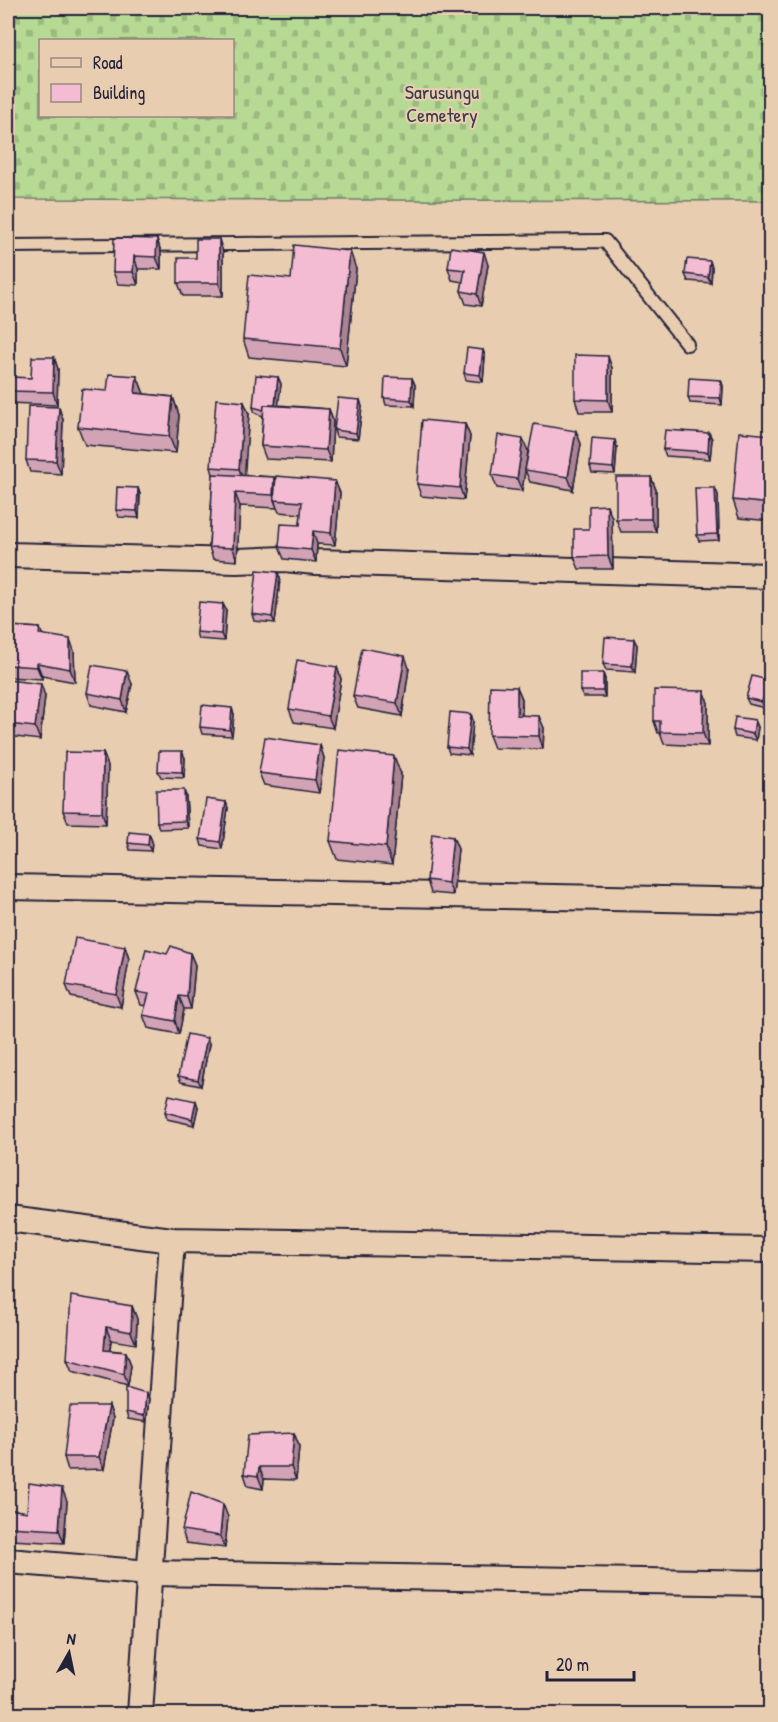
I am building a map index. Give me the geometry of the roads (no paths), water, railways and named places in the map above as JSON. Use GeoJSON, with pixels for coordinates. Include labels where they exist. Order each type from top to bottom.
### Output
{"type":"FeatureCollection","features":[{"type":"Feature","properties":{"kind":"street"},"geometry":{"type":"LineString","coordinates":[[8,555],[237,561],[284,559],[316,562],[771,576]]}},
{"type":"Feature","properties":{"kind":"street"},"geometry":{"type":"LineString","coordinates":[[8,887],[771,901]]}},
{"type":"Feature","properties":{"kind":"street"},"geometry":{"type":"LineString","coordinates":[[8,1219],[172,1240],[771,1250]]}},
{"type":"Feature","properties":{"kind":"street"},"geometry":{"type":"LineString","coordinates":[[140,1714],[172,1240]]}},
{"type":"Feature","properties":{"kind":"street"},"geometry":{"type":"LineString","coordinates":[[8,1561],[149,1573],[771,1583]]}},
{"type":"Feature","properties":{"kind":"lane"},"geometry":{"type":"LineString","coordinates":[[8,246],[605,241],[687,344]]}},
{"type":"Feature","properties":{"kind":"park label","name":"Sarusungu Cemetery"},"geometry":{"type":"Point","coordinates":[442,104]}}]}
